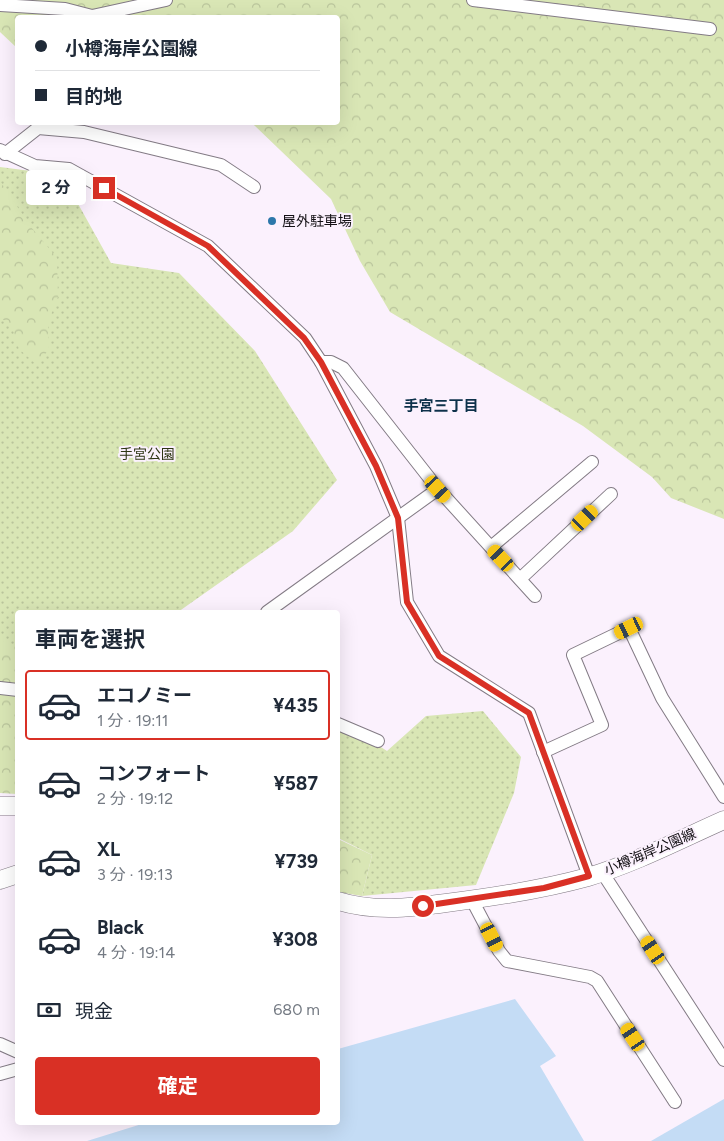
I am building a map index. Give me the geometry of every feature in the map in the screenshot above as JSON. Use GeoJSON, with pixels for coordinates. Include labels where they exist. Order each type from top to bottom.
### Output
{"type":"FeatureCollection","features":[{"type":"Feature","properties":{"kind":"main road"},"geometry":{"type":"LineString","coordinates":[[0,806],[15,806]]}},
{"type":"Feature","properties":{"kind":"main road","name":"小樽海岸公園線"},"geometry":{"type":"LineString","coordinates":[[340,902],[356,907],[379,909],[472,900],[544,888],[596,874],[724,820]]}},
{"type":"Feature","properties":{"kind":"main road"},"geometry":{"type":"LineString","coordinates":[[0,880],[15,875]]}},
{"type":"Feature","properties":{"kind":"street"},"geometry":{"type":"LineString","coordinates":[[65,9],[76,0]]}},
{"type":"Feature","properties":{"kind":"street"},"geometry":{"type":"LineString","coordinates":[[97,15],[166,0]]}},
{"type":"Feature","properties":{"kind":"street"},"geometry":{"type":"LineString","coordinates":[[473,0],[710,29]]}},
{"type":"Feature","properties":{"kind":"street"},"geometry":{"type":"LineString","coordinates":[[0,4],[65,9],[88,15]]}},
{"type":"Feature","properties":{"kind":"street"},"geometry":{"type":"LineString","coordinates":[[2,152],[38,128],[84,132],[221,165],[254,187]]}},
{"type":"Feature","properties":{"kind":"street"},"geometry":{"type":"LineString","coordinates":[[2,152],[35,166],[69,169],[208,246],[304,338],[321,362],[376,466],[398,518],[407,602],[419,624],[439,656],[529,713],[543,752],[596,874],[724,1060]]}},
{"type":"Feature","properties":{"kind":"street"},"geometry":{"type":"LineString","coordinates":[[321,362],[331,362],[343,368],[438,489],[535,596]]}},
{"type":"Feature","properties":{"kind":"street"},"geometry":{"type":"LineString","coordinates":[[491,547],[592,462]]}},
{"type":"Feature","properties":{"kind":"street"},"geometry":{"type":"LineString","coordinates":[[270,610],[438,489]]}},
{"type":"Feature","properties":{"kind":"street"},"geometry":{"type":"LineString","coordinates":[[520,579],[611,494]]}},
{"type":"Feature","properties":{"kind":"street"},"geometry":{"type":"LineString","coordinates":[[543,752],[602,725],[574,655],[629,628],[662,698],[724,798]]}},
{"type":"Feature","properties":{"kind":"street"},"geometry":{"type":"LineString","coordinates":[[0,688],[15,690]]}},
{"type":"Feature","properties":{"kind":"street"},"geometry":{"type":"LineString","coordinates":[[340,725],[378,741]]}},
{"type":"Feature","properties":{"kind":"street"},"geometry":{"type":"LineString","coordinates":[[472,900],[499,952],[507,961],[590,976],[597,980],[675,1102]]}},
{"type":"Feature","properties":{"kind":"street"},"geometry":{"type":"LineString","coordinates":[[0,1044],[15,1051]]}},
{"type":"Feature","properties":{"kind":"street"},"geometry":{"type":"LineString","coordinates":[[0,1074],[15,1069]]}},
{"type":"Feature","properties":{"kind":"green space"},"geometry":{"type":"Polygon","coordinates":[[[0,0],[724,0],[724,519],[671,498],[652,477],[583,426],[390,312],[360,261],[331,199],[254,125],[340,125],[340,15],[15,15],[15,46],[0,32],[0,0]]]}},
{"type":"Feature","properties":{"kind":"green space","name":"手宮公園"},"geometry":{"type":"Polygon","coordinates":[[[0,167],[62,175],[111,263],[179,273],[255,351],[337,480],[293,531],[181,610],[15,610],[15,665],[0,657],[0,167]]]}},
{"type":"Feature","properties":{"kind":"green space"},"geometry":{"type":"Polygon","coordinates":[[[0,181],[31,227],[57,258],[58,297],[48,322],[49,350],[36,364],[19,349],[12,327],[0,317],[0,181]]]}},
{"type":"Feature","properties":{"kind":"green space"},"geometry":{"type":"Polygon","coordinates":[[[0,639],[10,645],[15,644],[15,794],[0,793],[0,639]]]}},
{"type":"Feature","properties":{"kind":"green space"},"geometry":{"type":"Polygon","coordinates":[[[483,711],[521,757],[514,793],[476,885],[362,896],[372,855],[340,839],[340,720],[387,751],[426,716],[483,711]]]}},
{"type":"Feature","properties":{"kind":"green space"},"geometry":{"type":"Polygon","coordinates":[[[340,840],[372,855],[362,896],[340,892],[340,840]]]}},
{"type":"Feature","properties":{"kind":"water"},"geometry":{"type":"Polygon","coordinates":[[[515,999],[556,1056],[540,1066],[584,1141],[87,1141],[139,1125],[340,1125],[340,1048],[515,999]]]}},
{"type":"Feature","properties":{"kind":"water"},"geometry":{"type":"Polygon","coordinates":[[[724,1099],[724,1141],[651,1141],[724,1099]]]}},
{"type":"Feature","properties":{"kind":"place","name":"屋外駐車場"},"geometry":{"type":"Point","coordinates":[272,221]}},
{"type":"Feature","properties":{"kind":"district","name":"手宮三丁目"},"geometry":{"type":"Point","coordinates":[441,406]}},
{"type":"Feature","properties":{"kind":"route"},"geometry":{"type":"LineString","coordinates":[[104,188],[208,246],[304,338],[321,362],[376,466],[398,518],[407,602],[419,624],[439,656],[529,713],[589,876],[544,888],[423,906]]}}]}
